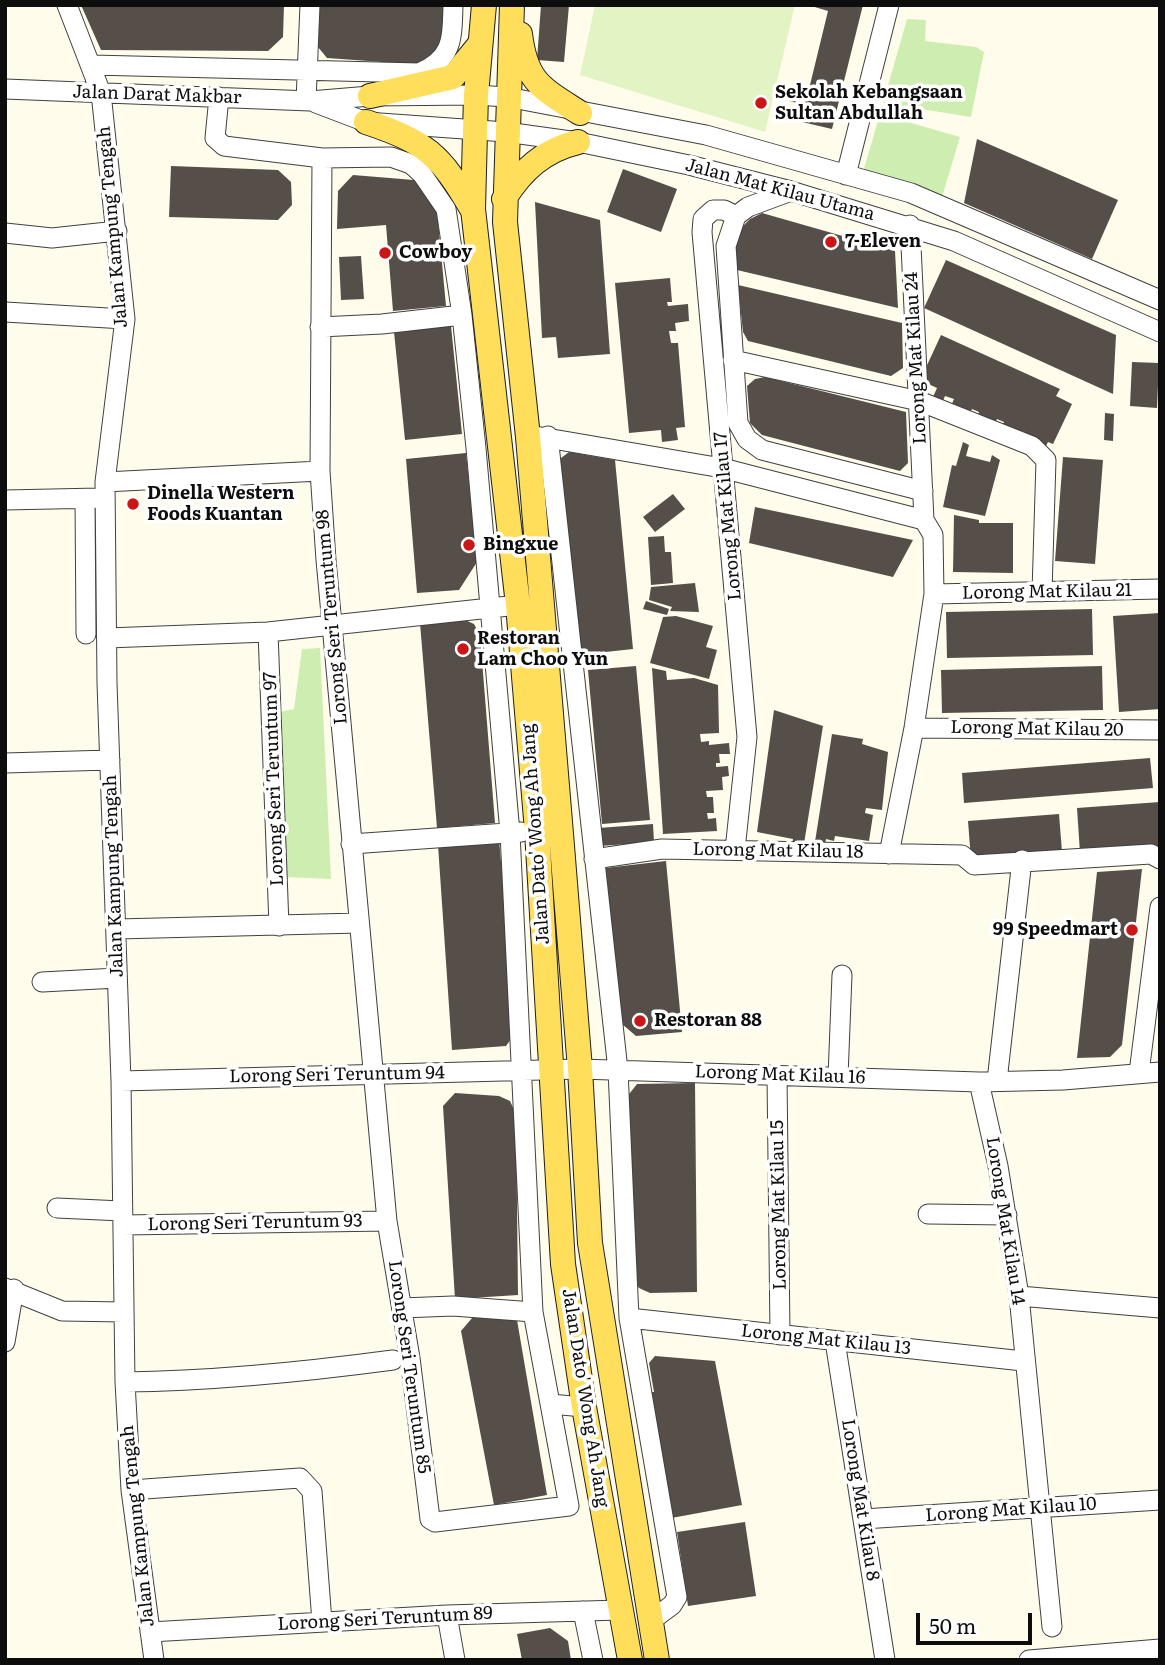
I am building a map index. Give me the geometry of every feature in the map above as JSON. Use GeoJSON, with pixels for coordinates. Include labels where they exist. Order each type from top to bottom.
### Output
{"type":"FeatureCollection","features":[{"type":"Feature","properties":{"kind":"main road","name":"Jalan Dato' Wong Ah Jang"},"geometry":{"type":"LineString","coordinates":[[484,5],[475,130],[473,209],[488,446],[518,605],[537,831],[563,1264],[584,1407],[629,1660]]}},
{"type":"Feature","properties":{"kind":"main road","name":"Jalan Dato' Wong Ah Jang"},"geometry":{"type":"LineString","coordinates":[[515,5],[507,97],[504,199],[538,436],[592,1256],[657,1660]]}},
{"type":"Feature","properties":{"kind":"main road"},"geometry":{"type":"LineString","coordinates":[[515,5],[527,70],[540,87],[580,113]]}},
{"type":"Feature","properties":{"kind":"main road"},"geometry":{"type":"LineString","coordinates":[[370,96],[453,77],[474,55],[481,41]]}},
{"type":"Feature","properties":{"kind":"main road"},"geometry":{"type":"LineString","coordinates":[[366,122],[407,136],[426,147],[451,172],[473,209]]}},
{"type":"Feature","properties":{"kind":"main road"},"geometry":{"type":"LineString","coordinates":[[504,199],[514,183],[542,156],[559,146],[578,142]]}},
{"type":"Feature","properties":{"kind":"street","name":"Jalan Kampung Tengah"},"geometry":{"type":"LineString","coordinates":[[67,5],[101,93],[125,319],[98,493],[107,638],[117,929],[125,1382],[131,1490],[154,1660]]}},
{"type":"Feature","properties":{"kind":"street"},"geometry":{"type":"LineString","coordinates":[[308,101],[310,5]]}},
{"type":"Feature","properties":{"kind":"street"},"geometry":{"type":"LineString","coordinates":[[92,65],[419,73],[435,67],[445,57],[453,5]]}},
{"type":"Feature","properties":{"kind":"street"},"geometry":{"type":"LineString","coordinates":[[846,175],[889,5]]}},
{"type":"Feature","properties":{"kind":"street","name":"Jalan Darat Makbar"},"geometry":{"type":"LineString","coordinates":[[5,89],[308,101],[370,96],[507,97]]}},
{"type":"Feature","properties":{"kind":"street"},"geometry":{"type":"LineString","coordinates":[[219,97],[215,138],[224,146],[323,158],[391,157],[411,164],[428,180],[446,209],[462,315],[488,446],[489,609],[510,833],[533,1312],[550,1404],[584,1407]]}},
{"type":"Feature","properties":{"kind":"street","name":"Jalan Mat Kilau Utama"},"geometry":{"type":"LineString","coordinates":[[507,97],[580,113],[697,133],[942,204],[1160,300]]}},
{"type":"Feature","properties":{"kind":"street","name":"Jalan Darat Makbar"},"geometry":{"type":"LineString","coordinates":[[308,101],[366,122],[506,132]]}},
{"type":"Feature","properties":{"kind":"street","name":"Jalan Mat Kilau Utama"},"geometry":{"type":"LineString","coordinates":[[506,132],[578,142],[689,165],[910,225],[954,241],[1160,332]]}},
{"type":"Feature","properties":{"kind":"street"},"geometry":{"type":"LineString","coordinates":[[689,165],[646,140],[651,133],[697,133]]}},
{"type":"Feature","properties":{"kind":"street","name":"Lorong Seri Teruntum 98"},"geometry":{"type":"LineString","coordinates":[[323,158],[320,471],[373,1074]]}},
{"type":"Feature","properties":{"kind":"street"},"geometry":{"type":"LineString","coordinates":[[791,191],[748,207],[736,216],[726,246],[738,423],[747,439],[762,450],[923,491]]}},
{"type":"Feature","properties":{"kind":"street","name":"Lorong Mat Kilau 17"},"geometry":{"type":"LineString","coordinates":[[735,850],[747,737],[702,233],[704,219],[713,210],[724,210],[736,216]]}},
{"type":"Feature","properties":{"kind":"street","name":"Lorong Mat Kilau 24"},"geometry":{"type":"LineString","coordinates":[[910,225],[924,520]]}},
{"type":"Feature","properties":{"kind":"street"},"geometry":{"type":"LineString","coordinates":[[5,233],[52,238],[117,231]]}},
{"type":"Feature","properties":{"kind":"street"},"geometry":{"type":"LineString","coordinates":[[5,312],[125,319]]}},
{"type":"Feature","properties":{"kind":"street"},"geometry":{"type":"LineString","coordinates":[[320,327],[382,324],[462,315]]}},
{"type":"Feature","properties":{"kind":"street"},"geometry":{"type":"LineString","coordinates":[[733,360],[919,401],[1032,446],[1046,460],[1042,592]]}},
{"type":"Feature","properties":{"kind":"street"},"geometry":{"type":"LineString","coordinates":[[649,1622],[672,1605],[677,1597],[629,1318],[618,1070],[594,859],[538,436],[722,468],[924,520],[933,535],[934,594],[914,728],[889,853]]}},
{"type":"Feature","properties":{"kind":"street"},"geometry":{"type":"LineString","coordinates":[[5,500],[320,471]]}},
{"type":"Feature","properties":{"kind":"street"},"geometry":{"type":"LineString","coordinates":[[86,634],[98,493]]}},
{"type":"Feature","properties":{"kind":"street","name":"Lorong Mat Kilau 21"},"geometry":{"type":"LineString","coordinates":[[934,594],[1160,589]]}},
{"type":"Feature","properties":{"kind":"street"},"geometry":{"type":"LineString","coordinates":[[107,638],[268,632],[518,605]]}},
{"type":"Feature","properties":{"kind":"street","name":"Lorong Seri Teruntum 97"},"geometry":{"type":"LineString","coordinates":[[268,632],[279,926]]}},
{"type":"Feature","properties":{"kind":"street","name":"Lorong Mat Kilau 20"},"geometry":{"type":"LineString","coordinates":[[914,728],[1160,730]]}},
{"type":"Feature","properties":{"kind":"street"},"geometry":{"type":"LineString","coordinates":[[5,763],[110,760]]}},
{"type":"Feature","properties":{"kind":"street"},"geometry":{"type":"LineString","coordinates":[[351,844],[537,831]]}},
{"type":"Feature","properties":{"kind":"street","name":"Lorong Mat Kilau 18"},"geometry":{"type":"LineString","coordinates":[[594,859],[662,849],[962,856],[974,865],[1022,860]]}},
{"type":"Feature","properties":{"kind":"street"},"geometry":{"type":"LineString","coordinates":[[1022,860],[1151,854],[1160,859]]}},
{"type":"Feature","properties":{"kind":"street","name":"Lorong Mat Kilau 14"},"geometry":{"type":"LineString","coordinates":[[1022,860],[988,1081],[1019,1296],[1023,1362],[1052,1627]]}},
{"type":"Feature","properties":{"kind":"street"},"geometry":{"type":"LineString","coordinates":[[1139,1073],[1160,907]]}},
{"type":"Feature","properties":{"kind":"street"},"geometry":{"type":"LineString","coordinates":[[117,929],[359,923]]}},
{"type":"Feature","properties":{"kind":"street"},"geometry":{"type":"LineString","coordinates":[[838,1077],[842,975]]}},
{"type":"Feature","properties":{"kind":"street"},"geometry":{"type":"LineString","coordinates":[[43,982],[117,978]]}},
{"type":"Feature","properties":{"kind":"street","name":"Lorong Mat Kilau 16"},"geometry":{"type":"LineString","coordinates":[[553,1070],[988,1081],[1063,1080],[1160,1072]]}},
{"type":"Feature","properties":{"kind":"street","name":"Lorong Seri Teruntum 94"},"geometry":{"type":"LineString","coordinates":[[121,1081],[553,1070]]}},
{"type":"Feature","properties":{"kind":"street","name":"Lorong Seri Teruntum 85"},"geometry":{"type":"LineString","coordinates":[[373,1074],[387,1221],[432,1521],[569,1506],[550,1404]]}},
{"type":"Feature","properties":{"kind":"street","name":"Lorong Mat Kilau 15"},"geometry":{"type":"LineString","coordinates":[[777,1075],[780,1335]]}},
{"type":"Feature","properties":{"kind":"street","name":"Lorong Seri Teruntum 93"},"geometry":{"type":"LineString","coordinates":[[57,1208],[123,1218],[387,1221]]}},
{"type":"Feature","properties":{"kind":"street"},"geometry":{"type":"LineString","coordinates":[[928,1214],[1007,1215]]}},
{"type":"Feature","properties":{"kind":"street"},"geometry":{"type":"LineString","coordinates":[[5,1342],[10,1288],[62,1311],[124,1312]]}},
{"type":"Feature","properties":{"kind":"street"},"geometry":{"type":"LineString","coordinates":[[1019,1296],[1160,1308]]}},
{"type":"Feature","properties":{"kind":"street"},"geometry":{"type":"LineString","coordinates":[[402,1308],[453,1306],[533,1312]]}},
{"type":"Feature","properties":{"kind":"street","name":"Lorong Mat Kilau 13"},"geometry":{"type":"LineString","coordinates":[[629,1318],[1023,1362]]}},
{"type":"Feature","properties":{"kind":"street","name":"Lorong Mat Kilau 8"},"geometry":{"type":"LineString","coordinates":[[835,1341],[885,1660]]}},
{"type":"Feature","properties":{"kind":"street"},"geometry":{"type":"LineString","coordinates":[[125,1382],[211,1379],[393,1360]]}},
{"type":"Feature","properties":{"kind":"street"},"geometry":{"type":"LineString","coordinates":[[131,1490],[300,1478],[312,1491],[322,1622]]}},
{"type":"Feature","properties":{"kind":"street","name":"Lorong Mat Kilau 10"},"geometry":{"type":"LineString","coordinates":[[863,1519],[1160,1500]]}},
{"type":"Feature","properties":{"kind":"street","name":"Lorong Seri Teruntum 89"},"geometry":{"type":"LineString","coordinates":[[150,1632],[447,1615],[620,1610]]}},
{"type":"Feature","properties":{"kind":"street"},"geometry":{"type":"LineString","coordinates":[[583,1611],[593,1660]]}},
{"type":"Feature","properties":{"kind":"street"},"geometry":{"type":"LineString","coordinates":[[447,1615],[455,1660]]}},
{"type":"Feature","properties":{"kind":"street"},"geometry":{"type":"LineString","coordinates":[[1029,1660],[1160,1649]]}},
{"type":"Feature","properties":{"kind":"green space"},"geometry":{"type":"Polygon","coordinates":[[[595,5],[795,5],[765,132],[580,75],[595,5]]]}},
{"type":"Feature","properties":{"kind":"green space"},"geometry":{"type":"Polygon","coordinates":[[[907,19],[926,20],[925,41],[976,47],[984,52],[971,117],[883,103],[907,19]]]}},
{"type":"Feature","properties":{"kind":"green space"},"geometry":{"type":"Polygon","coordinates":[[[880,114],[960,137],[942,197],[863,172],[880,114]]]}},
{"type":"Feature","properties":{"kind":"green space"},"geometry":{"type":"Polygon","coordinates":[[[320,648],[331,879],[285,877],[279,712],[294,709],[302,649],[320,648]]]}},
{"type":"Feature","properties":{"kind":"building"},"geometry":{"type":"Polygon","coordinates":[[[81,5],[284,5],[283,37],[268,51],[101,50],[81,5]]]}},
{"type":"Feature","properties":{"kind":"building"},"geometry":{"type":"Polygon","coordinates":[[[320,5],[445,7],[443,49],[424,65],[327,58],[318,47],[320,5]]]}},
{"type":"Feature","properties":{"kind":"building"},"geometry":{"type":"Polygon","coordinates":[[[541,5],[569,5],[564,62],[537,60],[541,5]]]}},
{"type":"Feature","properties":{"kind":"building"},"geometry":{"type":"Polygon","coordinates":[[[808,5],[863,5],[832,129],[802,122],[806,105],[789,101],[793,86],[809,89],[828,11],[808,5]]]}},
{"type":"Feature","properties":{"kind":"building"},"geometry":{"type":"Polygon","coordinates":[[[977,139],[1118,200],[1092,259],[964,203],[977,139]]]}},
{"type":"Feature","properties":{"kind":"building"},"geometry":{"type":"Polygon","coordinates":[[[171,166],[278,170],[291,182],[292,205],[278,220],[169,217],[171,166]]]}},
{"type":"Feature","properties":{"kind":"building"},"geometry":{"type":"Polygon","coordinates":[[[623,169],[677,189],[661,232],[607,212],[623,169]]]}},
{"type":"Feature","properties":{"kind":"building"},"geometry":{"type":"Polygon","coordinates":[[[353,175],[414,180],[437,210],[446,306],[393,311],[386,225],[337,229],[338,191],[353,175]]]}},
{"type":"Feature","properties":{"kind":"building"},"geometry":{"type":"Polygon","coordinates":[[[535,202],[600,220],[610,354],[558,358],[556,337],[542,338],[535,202]]]}},
{"type":"Feature","properties":{"kind":"building"},"geometry":{"type":"Polygon","coordinates":[[[762,213],[895,251],[898,308],[737,270],[735,247],[739,230],[750,219],[762,213]]]}},
{"type":"Feature","properties":{"kind":"building"},"geometry":{"type":"Polygon","coordinates":[[[361,256],[364,299],[341,300],[339,257],[361,256]]]}},
{"type":"Feature","properties":{"kind":"building"},"geometry":{"type":"Polygon","coordinates":[[[946,260],[1116,335],[1113,394],[924,308],[946,260]]]}},
{"type":"Feature","properties":{"kind":"building"},"geometry":{"type":"Polygon","coordinates":[[[670,278],[672,302],[667,302],[668,306],[688,304],[689,321],[675,323],[676,331],[669,331],[671,343],[678,343],[685,427],[676,428],[678,440],[662,442],[661,430],[629,433],[615,283],[670,278]]]}},
{"type":"Feature","properties":{"kind":"building"},"geometry":{"type":"Polygon","coordinates":[[[738,285],[902,323],[903,368],[891,376],[748,341],[743,332],[738,285]]]}},
{"type":"Feature","properties":{"kind":"building"},"geometry":{"type":"Polygon","coordinates":[[[451,326],[462,434],[405,440],[394,332],[451,326]]]}},
{"type":"Feature","properties":{"kind":"building"},"geometry":{"type":"Polygon","coordinates":[[[941,335],[1060,389],[1056,396],[1072,404],[1053,444],[1048,442],[1046,446],[1022,440],[1025,432],[1022,431],[1019,439],[1001,430],[1004,422],[997,419],[994,426],[977,418],[979,412],[972,409],[969,415],[951,406],[954,399],[945,396],[943,401],[933,397],[937,388],[924,382],[922,376],[941,335]]]}},
{"type":"Feature","properties":{"kind":"building"},"geometry":{"type":"Polygon","coordinates":[[[1132,362],[1159,363],[1157,408],[1130,406],[1132,362]]]}},
{"type":"Feature","properties":{"kind":"building"},"geometry":{"type":"Polygon","coordinates":[[[765,377],[906,412],[908,463],[900,471],[762,435],[750,423],[747,386],[755,379],[765,377]]]}},
{"type":"Feature","properties":{"kind":"building"},"geometry":{"type":"Polygon","coordinates":[[[1105,413],[1114,414],[1113,441],[1104,440],[1105,413]]]}},
{"type":"Feature","properties":{"kind":"building"},"geometry":{"type":"Polygon","coordinates":[[[963,442],[969,445],[966,456],[990,462],[992,455],[1000,460],[985,516],[943,507],[952,465],[956,466],[963,442]]]}},
{"type":"Feature","properties":{"kind":"building"},"geometry":{"type":"Polygon","coordinates":[[[569,452],[615,460],[633,649],[578,655],[556,467],[561,458],[569,452]]]}},
{"type":"Feature","properties":{"kind":"building"},"geometry":{"type":"Polygon","coordinates":[[[466,453],[477,562],[459,590],[417,593],[406,459],[466,453]]]}},
{"type":"Feature","properties":{"kind":"building"},"geometry":{"type":"Polygon","coordinates":[[[1063,457],[1103,460],[1095,564],[1055,561],[1063,457]]]}},
{"type":"Feature","properties":{"kind":"building"},"geometry":{"type":"Polygon","coordinates":[[[673,494],[685,509],[655,532],[643,517],[673,494]]]}},
{"type":"Feature","properties":{"kind":"building"},"geometry":{"type":"Polygon","coordinates":[[[755,507],[913,540],[893,577],[749,543],[755,507]]]}},
{"type":"Feature","properties":{"kind":"building"},"geometry":{"type":"Polygon","coordinates":[[[954,515],[979,520],[979,523],[1013,523],[1013,573],[953,572],[954,515]]]}},
{"type":"Feature","properties":{"kind":"building"},"geometry":{"type":"Polygon","coordinates":[[[664,536],[665,552],[671,552],[673,583],[651,585],[648,537],[664,536]]]}},
{"type":"Feature","properties":{"kind":"building"},"geometry":{"type":"Polygon","coordinates":[[[695,583],[699,612],[670,611],[672,607],[649,600],[651,587],[695,583]]]}},
{"type":"Feature","properties":{"kind":"building"},"geometry":{"type":"Polygon","coordinates":[[[646,601],[669,609],[667,615],[643,609],[646,601]]]}},
{"type":"Feature","properties":{"kind":"building"},"geometry":{"type":"Polygon","coordinates":[[[1092,609],[1093,655],[947,658],[946,612],[1092,609]]]}},
{"type":"Feature","properties":{"kind":"building"},"geometry":{"type":"Polygon","coordinates":[[[1160,613],[1160,709],[1119,712],[1113,616],[1160,613]]]}},
{"type":"Feature","properties":{"kind":"building"},"geometry":{"type":"Polygon","coordinates":[[[676,616],[713,626],[706,647],[717,650],[709,679],[650,663],[663,617],[676,616]]]}},
{"type":"Feature","properties":{"kind":"building"},"geometry":{"type":"Polygon","coordinates":[[[463,619],[474,624],[480,635],[495,823],[437,828],[420,623],[463,619]]]}},
{"type":"Feature","properties":{"kind":"building"},"geometry":{"type":"Polygon","coordinates":[[[636,666],[650,820],[602,824],[588,670],[636,666]]]}},
{"type":"Feature","properties":{"kind":"building"},"geometry":{"type":"Polygon","coordinates":[[[1102,666],[1103,710],[942,713],[941,670],[1102,666]]]}},
{"type":"Feature","properties":{"kind":"building"},"geometry":{"type":"Polygon","coordinates":[[[652,668],[666,671],[667,680],[694,678],[718,685],[719,733],[700,734],[701,742],[709,741],[709,745],[729,743],[730,754],[719,754],[720,763],[716,763],[716,767],[728,766],[729,776],[722,777],[723,790],[706,791],[707,797],[713,797],[714,813],[707,813],[708,819],[716,818],[717,831],[663,834],[652,668]]]}},
{"type":"Feature","properties":{"kind":"building"},"geometry":{"type":"Polygon","coordinates":[[[774,710],[823,726],[803,850],[792,849],[793,839],[757,832],[774,710]]]}},
{"type":"Feature","properties":{"kind":"building"},"geometry":{"type":"Polygon","coordinates":[[[832,734],[863,739],[862,744],[888,752],[882,810],[866,808],[865,813],[873,815],[869,841],[835,836],[834,841],[826,839],[824,850],[814,848],[832,734]]]}},
{"type":"Feature","properties":{"kind":"building"},"geometry":{"type":"Polygon","coordinates":[[[1150,758],[1153,788],[964,803],[962,773],[1150,758]]]}},
{"type":"Feature","properties":{"kind":"building"},"geometry":{"type":"Polygon","coordinates":[[[1160,802],[1160,847],[1080,853],[1077,808],[1160,802]]]}},
{"type":"Feature","properties":{"kind":"building"},"geometry":{"type":"Polygon","coordinates":[[[1059,814],[1062,852],[971,860],[968,821],[1059,814]]]}},
{"type":"Feature","properties":{"kind":"building"},"geometry":{"type":"Polygon","coordinates":[[[653,824],[654,842],[600,846],[598,828],[653,824]]]}},
{"type":"Feature","properties":{"kind":"building"},"geometry":{"type":"Polygon","coordinates":[[[499,839],[516,1032],[506,1046],[452,1050],[438,845],[499,839]]]}},
{"type":"Feature","properties":{"kind":"building"},"geometry":{"type":"Polygon","coordinates":[[[666,861],[682,1032],[636,1036],[622,1024],[605,868],[666,861]]]}},
{"type":"Feature","properties":{"kind":"building"},"geometry":{"type":"Polygon","coordinates":[[[1142,869],[1122,1045],[1110,1057],[1077,1058],[1097,872],[1142,869]]]}},
{"type":"Feature","properties":{"kind":"building"},"geometry":{"type":"Polygon","coordinates":[[[695,1083],[697,1292],[650,1293],[639,1288],[632,1278],[626,1098],[637,1084],[695,1083]]]}},
{"type":"Feature","properties":{"kind":"building"},"geometry":{"type":"Polygon","coordinates":[[[455,1093],[499,1096],[510,1101],[516,1114],[518,1295],[455,1299],[443,1106],[455,1093]]]}},
{"type":"Feature","properties":{"kind":"building"},"geometry":{"type":"Polygon","coordinates":[[[478,1311],[517,1320],[547,1495],[494,1505],[461,1331],[478,1311]]]}},
{"type":"Feature","properties":{"kind":"building"},"geometry":{"type":"Polygon","coordinates":[[[655,1356],[715,1361],[742,1505],[666,1519],[649,1392],[654,1392],[649,1363],[655,1356]]]}},
{"type":"Feature","properties":{"kind":"building"},"geometry":{"type":"Polygon","coordinates":[[[745,1522],[756,1596],[688,1606],[677,1532],[745,1522]]]}},
{"type":"Feature","properties":{"kind":"building"},"geometry":{"type":"Polygon","coordinates":[[[550,1628],[568,1641],[571,1660],[522,1660],[517,1634],[550,1628]]]}},
{"type":"Feature","properties":{"kind":"place","name":"Sekolah Kebangsaan Sultan Abdullah"},"geometry":{"type":"Point","coordinates":[761,103]}},
{"type":"Feature","properties":{"kind":"place","name":"7-Eleven"},"geometry":{"type":"Point","coordinates":[831,242]}},
{"type":"Feature","properties":{"kind":"place","name":"Cowboy"},"geometry":{"type":"Point","coordinates":[385,253]}},
{"type":"Feature","properties":{"kind":"place","name":"Dinella Western Foods Kuantan"},"geometry":{"type":"Point","coordinates":[133,504]}},
{"type":"Feature","properties":{"kind":"place","name":"Bingxue"},"geometry":{"type":"Point","coordinates":[469,545]}},
{"type":"Feature","properties":{"kind":"place","name":"Restoran Lam Choo Yun"},"geometry":{"type":"Point","coordinates":[463,649]}},
{"type":"Feature","properties":{"kind":"place","name":"99 Speedmart"},"geometry":{"type":"Point","coordinates":[1132,930]}},
{"type":"Feature","properties":{"kind":"place","name":"Restoran 88"},"geometry":{"type":"Point","coordinates":[640,1021]}}]}
